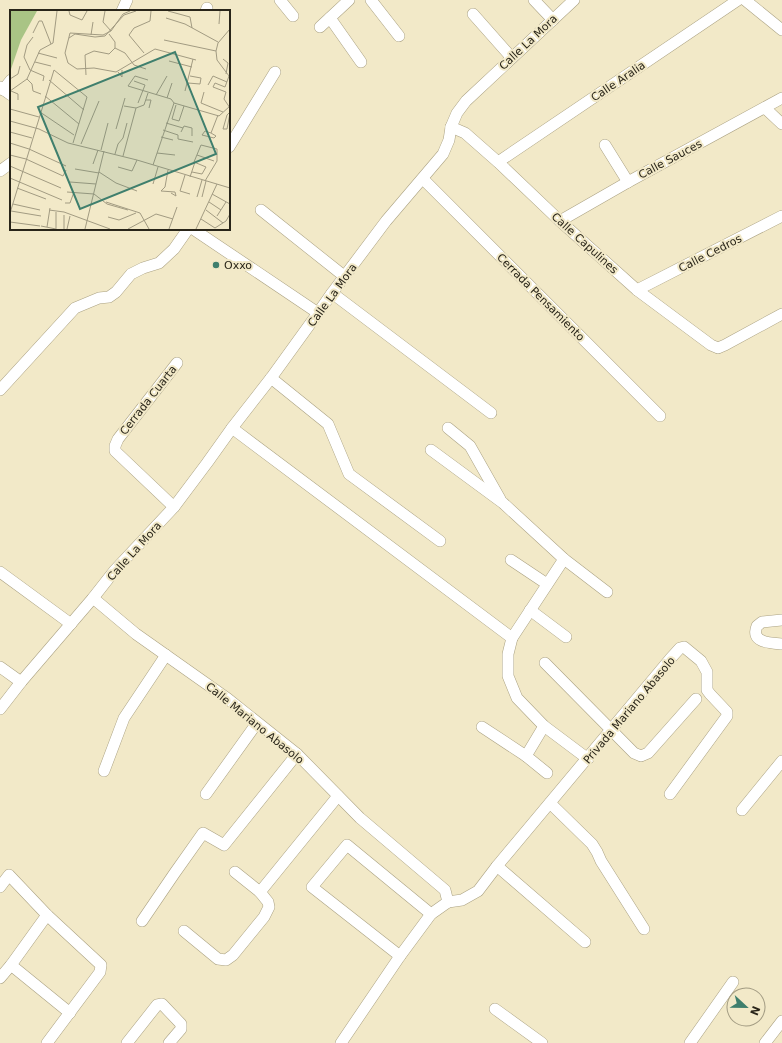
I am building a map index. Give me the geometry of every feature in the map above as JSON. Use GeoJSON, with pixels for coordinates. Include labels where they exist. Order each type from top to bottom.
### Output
{"type":"FeatureCollection","features":[{"type":"Feature","properties":{"kind":"street"},"geometry":{"type":"LineString","coordinates":[[280,0],[293,16]]}},
{"type":"Feature","properties":{"kind":"street"},"geometry":{"type":"LineString","coordinates":[[320,27],[349,0]]}},
{"type":"Feature","properties":{"kind":"street"},"geometry":{"type":"LineString","coordinates":[[371,0],[399,36]]}},
{"type":"Feature","properties":{"kind":"street"},"geometry":{"type":"LineString","coordinates":[[534,0],[553,20]]}},
{"type":"Feature","properties":{"kind":"street","name":"Calle La Mora"},"geometry":{"type":"LineString","coordinates":[[0,709],[115,570],[174,507],[232,428],[272,378],[344,276],[386,221],[443,154],[457,113],[466,101],[574,0]]}},
{"type":"Feature","properties":{"kind":"street","name":"Calle Aralia"},"geometry":{"type":"LineString","coordinates":[[498,162],[738,0]]}},
{"type":"Feature","properties":{"kind":"street"},"geometry":{"type":"LineString","coordinates":[[745,0],[782,30]]}},
{"type":"Feature","properties":{"kind":"street"},"geometry":{"type":"LineString","coordinates":[[473,14],[512,58]]}},
{"type":"Feature","properties":{"kind":"street"},"geometry":{"type":"LineString","coordinates":[[330,18],[361,62]]}},
{"type":"Feature","properties":{"kind":"street"},"geometry":{"type":"LineString","coordinates":[[230,145],[275,72]]}},
{"type":"Feature","properties":{"kind":"street"},"geometry":{"type":"LineString","coordinates":[[5,91],[10,82]]}},
{"type":"Feature","properties":{"kind":"street","name":"Calle Sauces"},"geometry":{"type":"LineString","coordinates":[[560,221],[782,98]]}},
{"type":"Feature","properties":{"kind":"street"},"geometry":{"type":"LineString","coordinates":[[765,108],[782,124]]}},
{"type":"Feature","properties":{"kind":"street","name":"Calle Capulines"},"geometry":{"type":"LineString","coordinates":[[451,127],[465,133],[637,290],[711,345],[718,348],[725,345],[782,314]]}},
{"type":"Feature","properties":{"kind":"street"},"geometry":{"type":"LineString","coordinates":[[605,145],[628,182]]}},
{"type":"Feature","properties":{"kind":"street"},"geometry":{"type":"LineString","coordinates":[[0,171],[10,165]]}},
{"type":"Feature","properties":{"kind":"street","name":"Cerrada Pensamiento"},"geometry":{"type":"LineString","coordinates":[[423,179],[660,416]]}},
{"type":"Feature","properties":{"kind":"street"},"geometry":{"type":"LineString","coordinates":[[261,210],[344,276]]}},
{"type":"Feature","properties":{"kind":"street","name":"Calle Cedros"},"geometry":{"type":"LineString","coordinates":[[637,290],[782,216]]}},
{"type":"Feature","properties":{"kind":"street"},"geometry":{"type":"LineString","coordinates":[[0,390],[75,308],[99,298],[109,297],[116,292],[131,274],[159,263],[174,249],[187,230]]}},
{"type":"Feature","properties":{"kind":"street"},"geometry":{"type":"LineString","coordinates":[[194,230],[318,313]]}},
{"type":"Feature","properties":{"kind":"street"},"geometry":{"type":"LineString","coordinates":[[332,293],[491,413]]}},
{"type":"Feature","properties":{"kind":"street","name":"Cerrada Cuarta"},"geometry":{"type":"LineString","coordinates":[[174,507],[115,451],[115,446],[118,439],[177,363]]}},
{"type":"Feature","properties":{"kind":"street"},"geometry":{"type":"LineString","coordinates":[[272,378],[328,424],[349,474],[440,541]]}},
{"type":"Feature","properties":{"kind":"street"},"geometry":{"type":"LineString","coordinates":[[232,428],[512,638]]}},
{"type":"Feature","properties":{"kind":"street"},"geometry":{"type":"LineString","coordinates":[[448,428],[470,446],[503,503]]}},
{"type":"Feature","properties":{"kind":"street"},"geometry":{"type":"LineString","coordinates":[[431,450],[503,503],[564,559],[607,592]]}},
{"type":"Feature","properties":{"kind":"street"},"geometry":{"type":"LineString","coordinates":[[564,559],[512,638],[508,654],[508,676],[517,698],[544,726],[588,758]]}},
{"type":"Feature","properties":{"kind":"street"},"geometry":{"type":"LineString","coordinates":[[511,560],[547,584]]}},
{"type":"Feature","properties":{"kind":"street"},"geometry":{"type":"LineString","coordinates":[[0,572],[71,624]]}},
{"type":"Feature","properties":{"kind":"street","name":"Calle Mariano Abasolo"},"geometry":{"type":"LineString","coordinates":[[93,598],[136,634],[228,699],[297,754],[360,818],[445,890],[448,902]]}},
{"type":"Feature","properties":{"kind":"street"},"geometry":{"type":"LineString","coordinates":[[530,610],[566,637]]}},
{"type":"Feature","properties":{"kind":"street"},"geometry":{"type":"LineString","coordinates":[[782,620],[762,622],[757,626],[755,633],[762,642],[782,644]]}},
{"type":"Feature","properties":{"kind":"street","name":"Privada Mariano Abasolo"},"geometry":{"type":"LineString","coordinates":[[448,902],[462,900],[478,891],[497,866],[680,648],[684,647],[701,661],[707,672],[707,690],[726,712],[727,716],[670,794]]}},
{"type":"Feature","properties":{"kind":"street"},"geometry":{"type":"LineString","coordinates":[[104,771],[124,718],[166,655]]}},
{"type":"Feature","properties":{"kind":"street"},"geometry":{"type":"LineString","coordinates":[[545,663],[634,753],[641,756],[648,753],[696,699]]}},
{"type":"Feature","properties":{"kind":"street"},"geometry":{"type":"LineString","coordinates":[[0,667],[21,682]]}},
{"type":"Feature","properties":{"kind":"street"},"geometry":{"type":"LineString","coordinates":[[206,794],[257,723]]}},
{"type":"Feature","properties":{"kind":"street"},"geometry":{"type":"LineString","coordinates":[[526,756],[544,726]]}},
{"type":"Feature","properties":{"kind":"street"},"geometry":{"type":"LineString","coordinates":[[482,727],[526,756],[547,773]]}},
{"type":"Feature","properties":{"kind":"street"},"geometry":{"type":"LineString","coordinates":[[142,922],[203,833],[224,845],[297,754]]}},
{"type":"Feature","properties":{"kind":"street"},"geometry":{"type":"LineString","coordinates":[[742,810],[782,762]]}},
{"type":"Feature","properties":{"kind":"street"},"geometry":{"type":"LineString","coordinates":[[260,892],[338,796]]}},
{"type":"Feature","properties":{"kind":"street"},"geometry":{"type":"LineString","coordinates":[[550,803],[592,844],[644,929]]}},
{"type":"Feature","properties":{"kind":"street"},"geometry":{"type":"LineString","coordinates":[[400,956],[312,887],[347,845],[431,914]]}},
{"type":"Feature","properties":{"kind":"street"},"geometry":{"type":"LineString","coordinates":[[497,866],[586,942]]}},
{"type":"Feature","properties":{"kind":"street"},"geometry":{"type":"LineString","coordinates":[[184,930],[218,959],[226,960],[233,955],[264,917],[269,907],[268,902],[260,892],[235,872]]}},
{"type":"Feature","properties":{"kind":"street"},"geometry":{"type":"LineString","coordinates":[[1,883],[9,875],[47,915],[101,965],[100,972],[47,1043]]}},
{"type":"Feature","properties":{"kind":"street"},"geometry":{"type":"LineString","coordinates":[[340,1043],[431,914],[448,902]]}},
{"type":"Feature","properties":{"kind":"street"},"geometry":{"type":"LineString","coordinates":[[0,978],[47,915]]}},
{"type":"Feature","properties":{"kind":"street"},"geometry":{"type":"LineString","coordinates":[[11,965],[70,1013]]}},
{"type":"Feature","properties":{"kind":"street"},"geometry":{"type":"LineString","coordinates":[[690,1043],[733,982]]}},
{"type":"Feature","properties":{"kind":"street"},"geometry":{"type":"LineString","coordinates":[[127,1043],[157,1005],[162,1004],[181,1024],[181,1029],[168,1043]]}},
{"type":"Feature","properties":{"kind":"street"},"geometry":{"type":"LineString","coordinates":[[495,1009],[542,1043]]}},
{"type":"Feature","properties":{"kind":"street"},"geometry":{"type":"LineString","coordinates":[[765,1043],[782,1021]]}},
{"type":"Feature","properties":{"kind":"place","name":"Oxxo"},"geometry":{"type":"Point","coordinates":[216,265]}}]}
